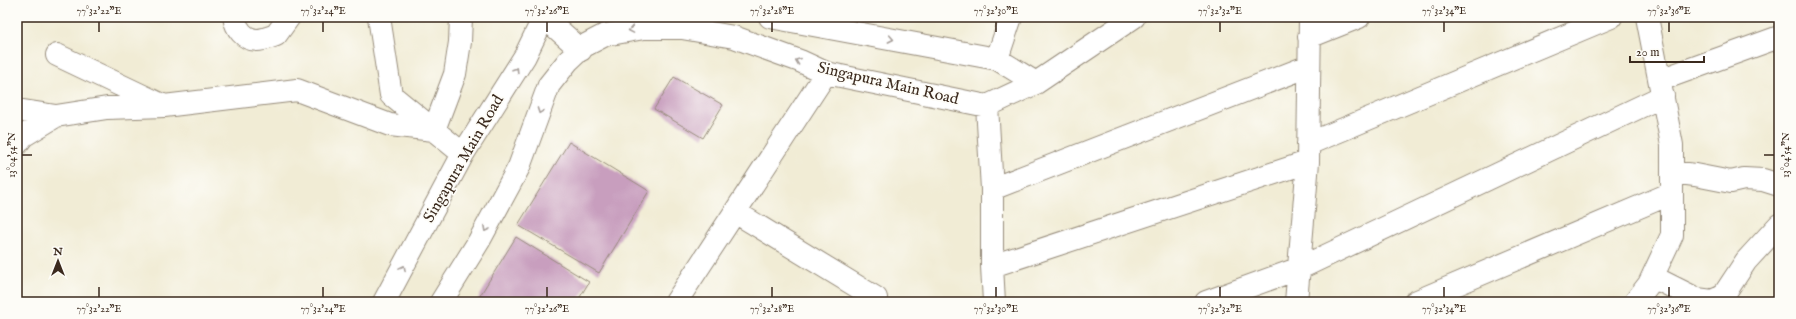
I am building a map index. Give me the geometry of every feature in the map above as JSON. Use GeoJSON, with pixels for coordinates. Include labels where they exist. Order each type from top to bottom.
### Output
{"type":"FeatureCollection","features":[{"type":"Feature","properties":{"kind":"street"},"geometry":{"type":"LineString","coordinates":[[234,17],[235,25],[246,37],[257,40],[276,35],[289,17]]}},
{"type":"Feature","properties":{"kind":"street"},"geometry":{"type":"LineString","coordinates":[[379,17],[391,95],[464,154]]}},
{"type":"Feature","properties":{"kind":"street"},"geometry":{"type":"LineString","coordinates":[[434,130],[455,74],[460,42],[461,17]]}},
{"type":"Feature","properties":{"kind":"street"},"geometry":{"type":"LineString","coordinates":[[544,17],[580,50]]}},
{"type":"Feature","properties":{"kind":"street","name":"Singapura Main Road"},"geometry":{"type":"LineString","coordinates":[[384,302],[464,154],[525,56],[544,17]]}},
{"type":"Feature","properties":{"kind":"street"},"geometry":{"type":"LineString","coordinates":[[770,17],[871,26],[997,59],[1036,83]]}},
{"type":"Feature","properties":{"kind":"street"},"geometry":{"type":"LineString","coordinates":[[997,59],[1011,17]]}},
{"type":"Feature","properties":{"kind":"street"},"geometry":{"type":"LineString","coordinates":[[994,302],[992,266],[992,188],[988,106],[1036,83],[1134,17]]}},
{"type":"Feature","properties":{"kind":"street"},"geometry":{"type":"LineString","coordinates":[[1296,302],[1300,268],[1308,153],[1309,27],[1358,17]]}},
{"type":"Feature","properties":{"kind":"street"},"geometry":{"type":"LineString","coordinates":[[992,266],[1308,153],[1611,17]]}},
{"type":"Feature","properties":{"kind":"street"},"geometry":{"type":"LineString","coordinates":[[1636,302],[1653,277],[1672,236],[1672,145],[1647,17]]}},
{"type":"Feature","properties":{"kind":"street","name":"Singapura Main Road"},"geometry":{"type":"LineString","coordinates":[[440,302],[479,241],[519,167],[549,85],[568,61],[580,50],[605,35],[644,28],[682,28],[734,37],[800,61],[826,73],[988,106]]}},
{"type":"Feature","properties":{"kind":"street"},"geometry":{"type":"LineString","coordinates":[[1206,302],[1300,268],[1661,88],[1779,37]]}},
{"type":"Feature","properties":{"kind":"street"},"geometry":{"type":"LineString","coordinates":[[57,55],[164,106]]}},
{"type":"Feature","properties":{"kind":"street"},"geometry":{"type":"LineString","coordinates":[[992,188],[1309,66]]}},
{"type":"Feature","properties":{"kind":"street"},"geometry":{"type":"LineString","coordinates":[[676,302],[826,73]]}},
{"type":"Feature","properties":{"kind":"street"},"geometry":{"type":"LineString","coordinates":[[17,110],[56,116],[107,108],[164,106],[297,90],[390,125],[434,130]]}},
{"type":"Feature","properties":{"kind":"street"},"geometry":{"type":"LineString","coordinates":[[17,144],[23,136],[56,116]]}},
{"type":"Feature","properties":{"kind":"street"},"geometry":{"type":"LineString","coordinates":[[1415,302],[1672,183],[1695,174],[1731,182],[1763,180],[1779,185]]}},
{"type":"Feature","properties":{"kind":"street"},"geometry":{"type":"LineString","coordinates":[[735,212],[877,301]]}},
{"type":"Feature","properties":{"kind":"street"},"geometry":{"type":"LineString","coordinates":[[1653,277],[1697,299],[1712,301],[1723,296],[1746,261],[1779,225]]}},
{"type":"Feature","properties":{"kind":"building"},"geometry":{"type":"Polygon","coordinates":[[[674,77],[723,105],[703,138],[654,109],[674,77]]]}},
{"type":"Feature","properties":{"kind":"building"},"geometry":{"type":"Polygon","coordinates":[[[569,142],[649,191],[599,273],[518,225],[569,142]]]}},
{"type":"Feature","properties":{"kind":"building"},"geometry":{"type":"Polygon","coordinates":[[[516,237],[589,282],[577,302],[476,302],[516,237]]]}}]}
